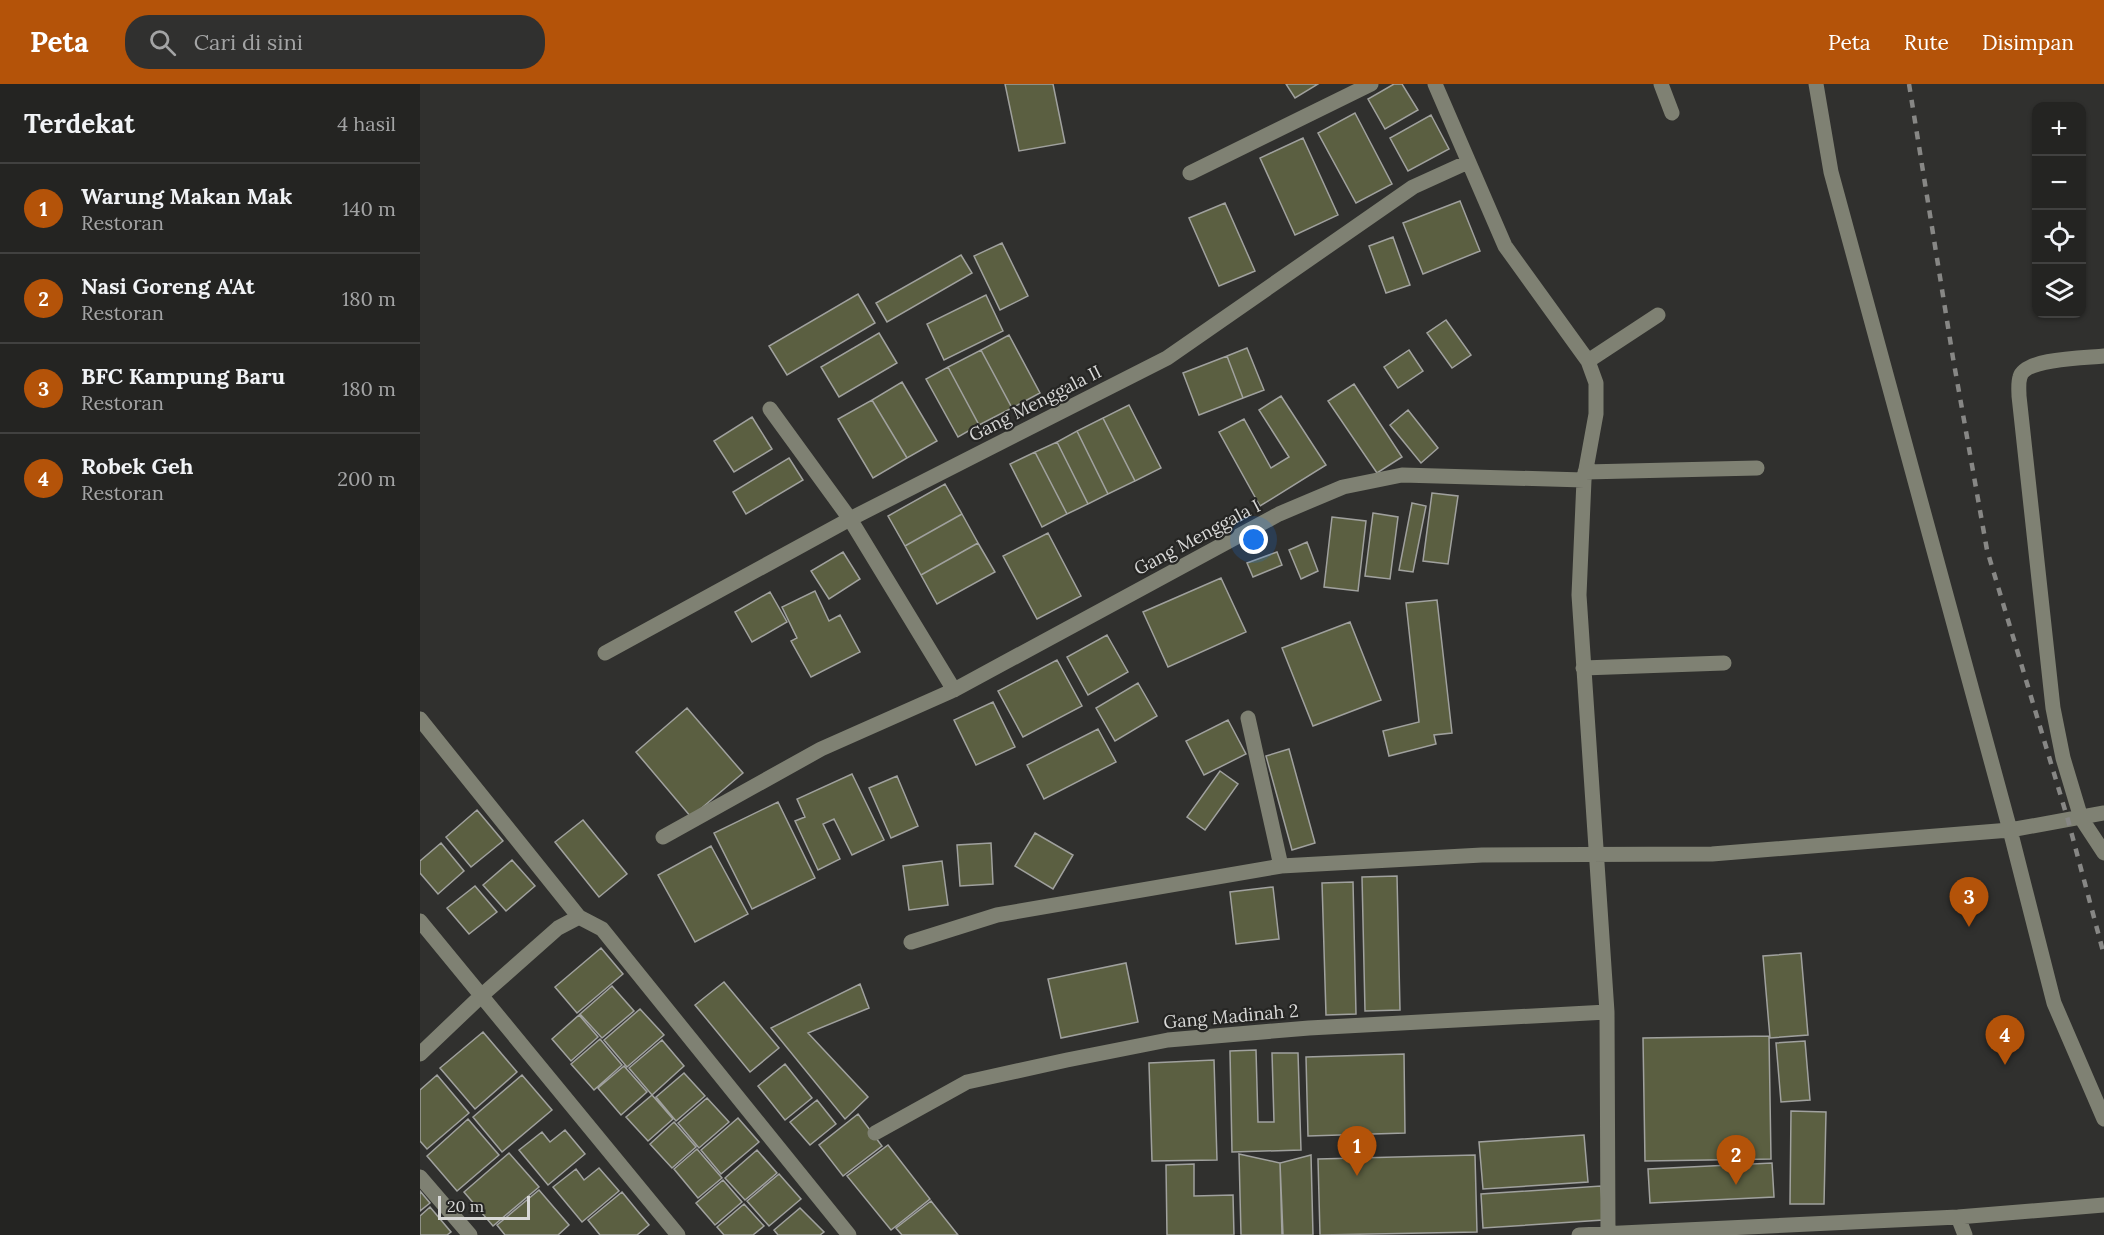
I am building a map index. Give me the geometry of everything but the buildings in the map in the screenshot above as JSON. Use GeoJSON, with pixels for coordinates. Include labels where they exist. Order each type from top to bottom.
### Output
{"type":"FeatureCollection","features":[{"type":"Feature","properties":{"kind":"street"},"geometry":{"type":"LineString","coordinates":[[1190,172],[1371,84]]}},
{"type":"Feature","properties":{"kind":"street"},"geometry":{"type":"LineString","coordinates":[[1435,84],[1505,246],[1588,361],[1596,383],[1596,414],[1585,476],[1579,595],[1607,1012],[1608,1233]]}},
{"type":"Feature","properties":{"kind":"street"},"geometry":{"type":"LineString","coordinates":[[1661,84],[1672,113]]}},
{"type":"Feature","properties":{"kind":"street"},"geometry":{"type":"LineString","coordinates":[[1815,84],[1831,172],[2010,830],[2054,1003],[2104,1119]]}},
{"type":"Feature","properties":{"kind":"street","name":"Gang Menggala II"},"geometry":{"type":"LineString","coordinates":[[605,653],[850,519],[1167,358],[1413,187],[1468,162]]}},
{"type":"Feature","properties":{"kind":"street"},"geometry":{"type":"LineString","coordinates":[[1588,361],[1658,315]]}},
{"type":"Feature","properties":{"kind":"street"},"geometry":{"type":"LineString","coordinates":[[2104,356],[2044,362],[2026,368],[2020,376],[2019,390],[2053,708],[2063,758],[2081,818],[2104,853]]}},
{"type":"Feature","properties":{"kind":"street"},"geometry":{"type":"LineString","coordinates":[[770,409],[850,519],[954,690]]}},
{"type":"Feature","properties":{"kind":"street","name":"Gang Menggala I"},"geometry":{"type":"LineString","coordinates":[[663,837],[821,749],[954,690],[1279,514],[1342,487],[1402,475],[1585,476],[1757,468]]}},
{"type":"Feature","properties":{"kind":"street"},"geometry":{"type":"LineString","coordinates":[[1583,668],[1724,663]]}},
{"type":"Feature","properties":{"kind":"street"},"geometry":{"type":"LineString","coordinates":[[1248,718],[1281,866]]}},
{"type":"Feature","properties":{"kind":"street"},"geometry":{"type":"LineString","coordinates":[[420,719],[579,917],[602,929],[849,1235]]}},
{"type":"Feature","properties":{"kind":"street"},"geometry":{"type":"LineString","coordinates":[[911,942],[998,915],[1281,866],[1482,855],[1712,855],[2010,830],[2104,813]]}},
{"type":"Feature","properties":{"kind":"street"},"geometry":{"type":"LineString","coordinates":[[420,1054],[558,928],[579,917]]}},
{"type":"Feature","properties":{"kind":"street"},"geometry":{"type":"LineString","coordinates":[[420,921],[678,1235]]}},
{"type":"Feature","properties":{"kind":"street","name":"Gang Madinah 2"},"geometry":{"type":"LineString","coordinates":[[875,1133],[967,1082],[1168,1040],[1309,1028],[1607,1012]]}},
{"type":"Feature","properties":{"kind":"street"},"geometry":{"type":"LineString","coordinates":[[420,1177],[470,1235]]}},
{"type":"Feature","properties":{"kind":"street"},"geometry":{"type":"LineString","coordinates":[[1579,1235],[1958,1217],[2104,1205]]}},
{"type":"Feature","properties":{"kind":"street"},"geometry":{"type":"LineString","coordinates":[[1958,1217],[1965,1235]]}},
{"type":"Feature","properties":{"kind":"railway"},"geometry":{"type":"LineString","coordinates":[[1909,84],[1953,358],[1987,550],[2068,820],[2104,955]]}},
{"type":"Feature","properties":{"kind":"place","name":"BFC Kampung Baru"},"geometry":{"type":"Point","coordinates":[1969,927]}},
{"type":"Feature","properties":{"kind":"place","name":"Robek Geh"},"geometry":{"type":"Point","coordinates":[2005,1065]}},
{"type":"Feature","properties":{"kind":"place","name":"Warung Makan Mak"},"geometry":{"type":"Point","coordinates":[1357,1176]}},
{"type":"Feature","properties":{"kind":"place","name":"Nasi Goreng A'At"},"geometry":{"type":"Point","coordinates":[1736,1185]}}]}
